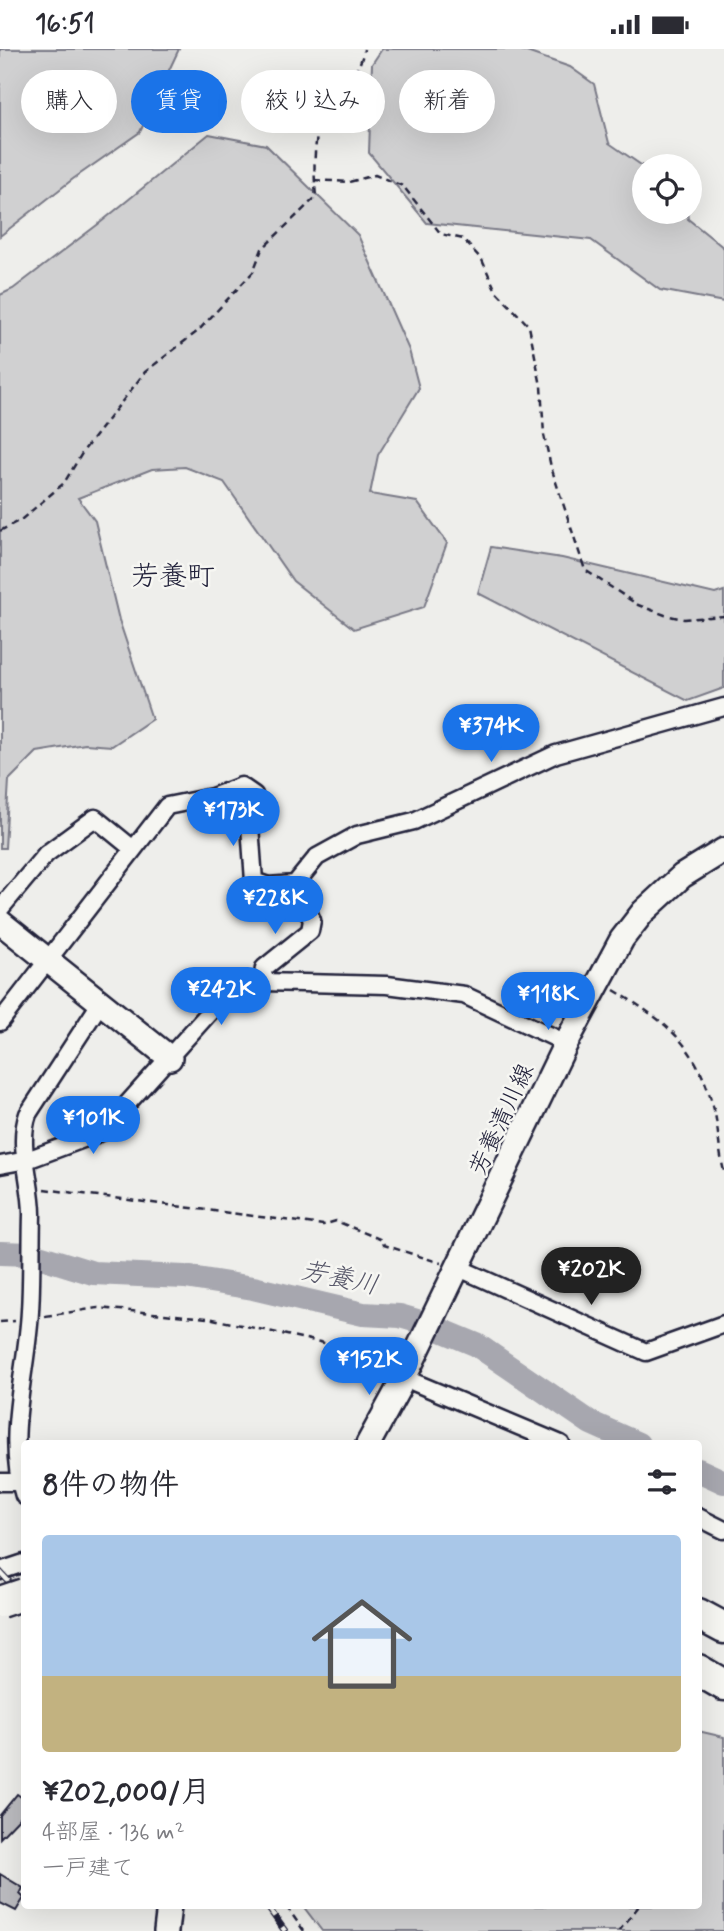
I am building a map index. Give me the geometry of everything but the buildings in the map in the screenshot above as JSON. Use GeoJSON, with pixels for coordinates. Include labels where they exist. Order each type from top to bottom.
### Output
{"type":"FeatureCollection","features":[{"type":"Feature","properties":{"kind":"highway"},"geometry":{"type":"LineString","coordinates":[[0,1602],[21,1595]]}},
{"type":"Feature","properties":{"kind":"highway"},"geometry":{"type":"LineString","coordinates":[[702,1616],[724,1628]]}},
{"type":"Feature","properties":{"kind":"highway"},"geometry":{"type":"LineString","coordinates":[[702,1654],[724,1667]]}},
{"type":"Feature","properties":{"kind":"highway"},"geometry":{"type":"LineString","coordinates":[[702,1672],[724,1685]]}},
{"type":"Feature","properties":{"kind":"main road","name":"芳養清川線"},"geometry":{"type":"LineString","coordinates":[[370,1440],[456,1274],[566,1043],[622,939],[643,912],[682,876],[724,850]]}},
{"type":"Feature","properties":{"kind":"main road"},"geometry":{"type":"LineString","coordinates":[[0,922],[170,1058]]}},
{"type":"Feature","properties":{"kind":"main road"},"geometry":{"type":"LineString","coordinates":[[166,1931],[169,1909]]}},
{"type":"Feature","properties":{"kind":"street"},"geometry":{"type":"LineString","coordinates":[[0,1022],[167,806],[212,797],[241,786],[254,795],[250,826],[254,881],[268,886],[295,884],[317,857],[357,835],[414,821],[556,754],[724,707]]}},
{"type":"Feature","properties":{"kind":"street"},"geometry":{"type":"LineString","coordinates":[[0,909],[46,854],[95,818],[134,849]]}},
{"type":"Feature","properties":{"kind":"street"},"geometry":{"type":"LineString","coordinates":[[262,982],[264,968],[310,931],[312,921],[295,884]]}},
{"type":"Feature","properties":{"kind":"street"},"geometry":{"type":"LineString","coordinates":[[0,1165],[27,1160],[102,1132],[225,995],[262,982],[387,985],[464,995],[566,1043]]}},
{"type":"Feature","properties":{"kind":"street"},"geometry":{"type":"LineString","coordinates":[[21,1470],[17,1439],[29,1316],[31,1193],[23,1127],[28,1114],[101,1002]]}},
{"type":"Feature","properties":{"kind":"street"},"geometry":{"type":"LineString","coordinates":[[456,1274],[646,1352],[724,1324]]}},
{"type":"Feature","properties":{"kind":"street"},"geometry":{"type":"LineString","coordinates":[[406,1374],[552,1440]]}},
{"type":"Feature","properties":{"kind":"street"},"geometry":{"type":"LineString","coordinates":[[0,1482],[21,1486]]}},
{"type":"Feature","properties":{"kind":"street"},"geometry":{"type":"LineString","coordinates":[[702,1519],[724,1529]]}},
{"type":"Feature","properties":{"kind":"street"},"geometry":{"type":"LineString","coordinates":[[0,1571],[21,1564]]}},
{"type":"Feature","properties":{"kind":"street"},"geometry":{"type":"LineString","coordinates":[[0,1616],[21,1609]]}},
{"type":"Feature","properties":{"kind":"path"},"geometry":{"type":"LineString","coordinates":[[0,531],[22,519],[64,483],[85,450],[145,372],[198,331],[253,272],[262,249],[316,197],[314,180],[320,125],[362,64],[364,49]]}},
{"type":"Feature","properties":{"kind":"path"},"geometry":{"type":"LineString","coordinates":[[314,180],[349,182],[375,175],[402,186],[441,235],[463,239],[482,260],[496,291],[528,326],[541,386],[544,435],[551,467],[585,570],[638,605],[665,615],[684,619],[724,616]]}},
{"type":"Feature","properties":{"kind":"path"},"geometry":{"type":"LineString","coordinates":[[599,981],[661,1019],[695,1057],[714,1108],[718,1150],[724,1171]]}},
{"type":"Feature","properties":{"kind":"path"},"geometry":{"type":"LineString","coordinates":[[31,1193],[323,1225],[336,1221],[382,1240],[384,1245],[456,1274]]}},
{"type":"Feature","properties":{"kind":"path"},"geometry":{"type":"LineString","coordinates":[[0,1322],[98,1308],[208,1318],[357,1350],[406,1374]]}},
{"type":"Feature","properties":{"kind":"path"},"geometry":{"type":"LineString","coordinates":[[288,1909],[304,1931]]}},
{"type":"Feature","properties":{"kind":"path"},"geometry":{"type":"LineString","coordinates":[[619,1931],[637,1909]]}},
{"type":"Feature","properties":{"kind":"shaded area"},"geometry":{"type":"Polygon","coordinates":[[[0,49],[179,49],[169,70],[131,70],[131,133],[139,133],[73,179],[0,236],[0,49]]]}},
{"type":"Feature","properties":{"kind":"shaded area"},"geometry":{"type":"Polygon","coordinates":[[[382,49],[518,49],[570,67],[594,84],[609,143],[632,159],[632,224],[694,224],[724,248],[724,302],[660,290],[591,240],[427,223],[369,153],[370,133],[385,133],[385,70],[372,70],[372,64],[382,49]]]}},
{"type":"Feature","properties":{"kind":"shaded area"},"geometry":{"type":"Polygon","coordinates":[[[209,134],[266,145],[358,235],[409,350],[419,388],[378,455],[370,494],[417,502],[447,543],[424,607],[354,629],[293,581],[224,482],[185,467],[152,469],[78,498],[95,521],[119,620],[152,719],[112,746],[85,744],[37,752],[9,780],[5,848],[0,848],[0,295],[13,289],[101,222],[209,134]]]}},
{"type":"Feature","properties":{"kind":"shaded area"},"geometry":{"type":"Polygon","coordinates":[[[491,547],[562,558],[715,594],[724,591],[724,688],[688,701],[478,593],[491,547]]]}},
{"type":"Feature","properties":{"kind":"shaded area"},"geometry":{"type":"Polygon","coordinates":[[[702,1732],[724,1737],[724,1931],[322,1931],[305,1909],[702,1909],[702,1732]]]}},
{"type":"Feature","properties":{"kind":"waterway","name":"芳養川"},"geometry":{"type":"LineString","coordinates":[[0,1253],[32,1254],[93,1273],[185,1277],[253,1288],[363,1314],[400,1316],[424,1323],[477,1345],[591,1423],[629,1440]]}},
{"type":"Feature","properties":{"kind":"waterway","name":"芳養川"},"geometry":{"type":"LineString","coordinates":[[702,1472],[724,1482]]}},
{"type":"Feature","properties":{"kind":"railway"},"geometry":{"type":"LineString","coordinates":[[0,1572],[21,1595]]}},
{"type":"Feature","properties":{"kind":"railway"},"geometry":{"type":"LineString","coordinates":[[0,1588],[21,1612]]}},
{"type":"Feature","properties":{"kind":"railway"},"geometry":{"type":"LineString","coordinates":[[269,1909],[285,1931]]}},
{"type":"Feature","properties":{"kind":"district","name":"芳養町"},"geometry":{"type":"Point","coordinates":[173,575]}}]}
